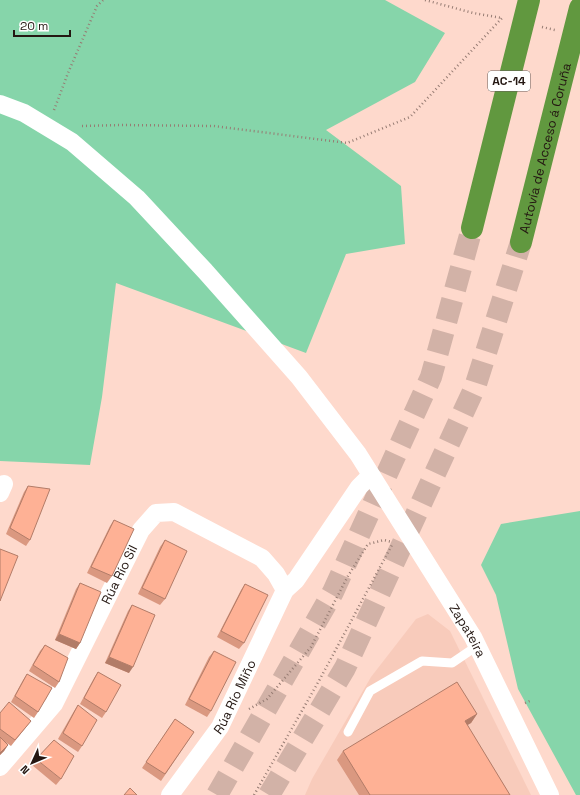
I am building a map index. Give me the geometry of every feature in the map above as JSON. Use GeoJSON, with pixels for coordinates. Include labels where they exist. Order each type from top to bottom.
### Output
{"type":"FeatureCollection","features":[{"type":"Feature","properties":{"kind":"highway","name":"AC-14"},"geometry":{"type":"LineString","coordinates":[[472,228],[529,0]]}},
{"type":"Feature","properties":{"kind":"highway","name":"Autovía de Acceso á Coruña"},"geometry":{"type":"LineString","coordinates":[[521,242],[580,8]]}},
{"type":"Feature","properties":{"kind":"street","name":"Zapateira"},"geometry":{"type":"LineString","coordinates":[[0,104],[24,113],[72,142],[137,198],[206,271],[299,377],[358,454],[477,646],[550,795]]}},
{"type":"Feature","properties":{"kind":"street","name":"Rúa Río Miño"},"geometry":{"type":"LineString","coordinates":[[170,795],[220,727],[285,590],[296,580],[359,488],[371,475]]}},
{"type":"Feature","properties":{"kind":"street","name":"Rúa Río Sil"},"geometry":{"type":"LineString","coordinates":[[0,767],[54,704],[141,530],[156,513],[174,512],[262,558],[276,574],[285,590]]}},
{"type":"Feature","properties":{"kind":"lane"},"geometry":{"type":"LineString","coordinates":[[348,732],[370,692],[422,661],[452,663],[477,646]]}},
{"type":"Feature","properties":{"kind":"path"},"geometry":{"type":"LineString","coordinates":[[103,0],[96,6],[68,73],[48,127],[121,125],[214,126],[347,143],[410,117],[502,18],[472,13],[425,0]]}},
{"type":"Feature","properties":{"kind":"path"},"geometry":{"type":"LineString","coordinates":[[247,711],[267,699],[311,647],[348,576],[368,544],[384,540],[394,543],[398,548]]}},
{"type":"Feature","properties":{"kind":"path"},"geometry":{"type":"LineString","coordinates":[[254,795],[320,679],[394,543]]}},
{"type":"Feature","properties":{"kind":"shaded area"},"geometry":{"type":"Polygon","coordinates":[[[428,614],[450,631],[531,795],[305,795],[312,779],[371,677],[416,619],[428,614]]]}},
{"type":"Feature","properties":{"kind":"green space"},"geometry":{"type":"Polygon","coordinates":[[[0,0],[385,0],[445,33],[415,82],[326,130],[401,186],[405,244],[346,254],[306,353],[116,283],[102,397],[90,465],[0,461],[0,0]]]}},
{"type":"Feature","properties":{"kind":"green space"},"geometry":{"type":"Polygon","coordinates":[[[580,511],[580,795],[576,795],[518,689],[496,595],[481,565],[501,524],[580,511]]]}},
{"type":"Feature","properties":{"kind":"building"},"geometry":{"type":"Polygon","coordinates":[[[28,486],[50,489],[30,540],[10,528],[28,486]]]}},
{"type":"Feature","properties":{"kind":"building"},"geometry":{"type":"Polygon","coordinates":[[[114,520],[134,529],[112,576],[91,567],[114,520]]]}},
{"type":"Feature","properties":{"kind":"building"},"geometry":{"type":"Polygon","coordinates":[[[165,540],[187,551],[165,599],[142,588],[165,540]]]}},
{"type":"Feature","properties":{"kind":"building"},"geometry":{"type":"Polygon","coordinates":[[[0,549],[18,556],[0,601],[0,549]]]}},
{"type":"Feature","properties":{"kind":"building"},"geometry":{"type":"Polygon","coordinates":[[[80,583],[101,592],[80,643],[59,634],[80,583]]]}},
{"type":"Feature","properties":{"kind":"building"},"geometry":{"type":"Polygon","coordinates":[[[245,584],[268,595],[244,643],[221,631],[245,584]]]}},
{"type":"Feature","properties":{"kind":"building"},"geometry":{"type":"Polygon","coordinates":[[[132,605],[155,615],[133,667],[109,657],[132,605]]]}},
{"type":"Feature","properties":{"kind":"building"},"geometry":{"type":"Polygon","coordinates":[[[45,645],[68,658],[59,682],[33,665],[45,645]]]}},
{"type":"Feature","properties":{"kind":"building"},"geometry":{"type":"Polygon","coordinates":[[[214,651],[236,662],[211,711],[189,699],[214,651]]]}},
{"type":"Feature","properties":{"kind":"building"},"geometry":{"type":"Polygon","coordinates":[[[98,672],[121,685],[106,712],[84,698],[98,672]]]}},
{"type":"Feature","properties":{"kind":"building"},"geometry":{"type":"Polygon","coordinates":[[[27,674],[52,688],[38,712],[15,696],[27,674]]]}},
{"type":"Feature","properties":{"kind":"building"},"geometry":{"type":"Polygon","coordinates":[[[457,682],[477,714],[465,721],[510,795],[370,795],[343,751],[457,682]]]}},
{"type":"Feature","properties":{"kind":"building"},"geometry":{"type":"Polygon","coordinates":[[[9,702],[31,721],[15,740],[0,729],[0,713],[9,702]]]}},
{"type":"Feature","properties":{"kind":"building"},"geometry":{"type":"Polygon","coordinates":[[[78,705],[97,720],[82,746],[63,733],[78,705]]]}},
{"type":"Feature","properties":{"kind":"building"},"geometry":{"type":"Polygon","coordinates":[[[175,719],[194,732],[165,774],[146,762],[175,719]]]}},
{"type":"Feature","properties":{"kind":"building"},"geometry":{"type":"Polygon","coordinates":[[[0,737],[8,745],[0,753],[0,737]]]}},
{"type":"Feature","properties":{"kind":"building"},"geometry":{"type":"Polygon","coordinates":[[[54,740],[74,756],[61,779],[36,759],[54,740]]]}},
{"type":"Feature","properties":{"kind":"building"},"geometry":{"type":"Polygon","coordinates":[[[130,788],[137,795],[124,795],[130,788]]]}},
{"type":"Feature","properties":{"kind":"tunnel"},"geometry":{"type":"LineString","coordinates":[[217,795],[333,592],[431,377],[472,228]]}},
{"type":"Feature","properties":{"kind":"tunnel"},"geometry":{"type":"LineString","coordinates":[[269,795],[345,668],[475,387],[521,242]]}}]}
